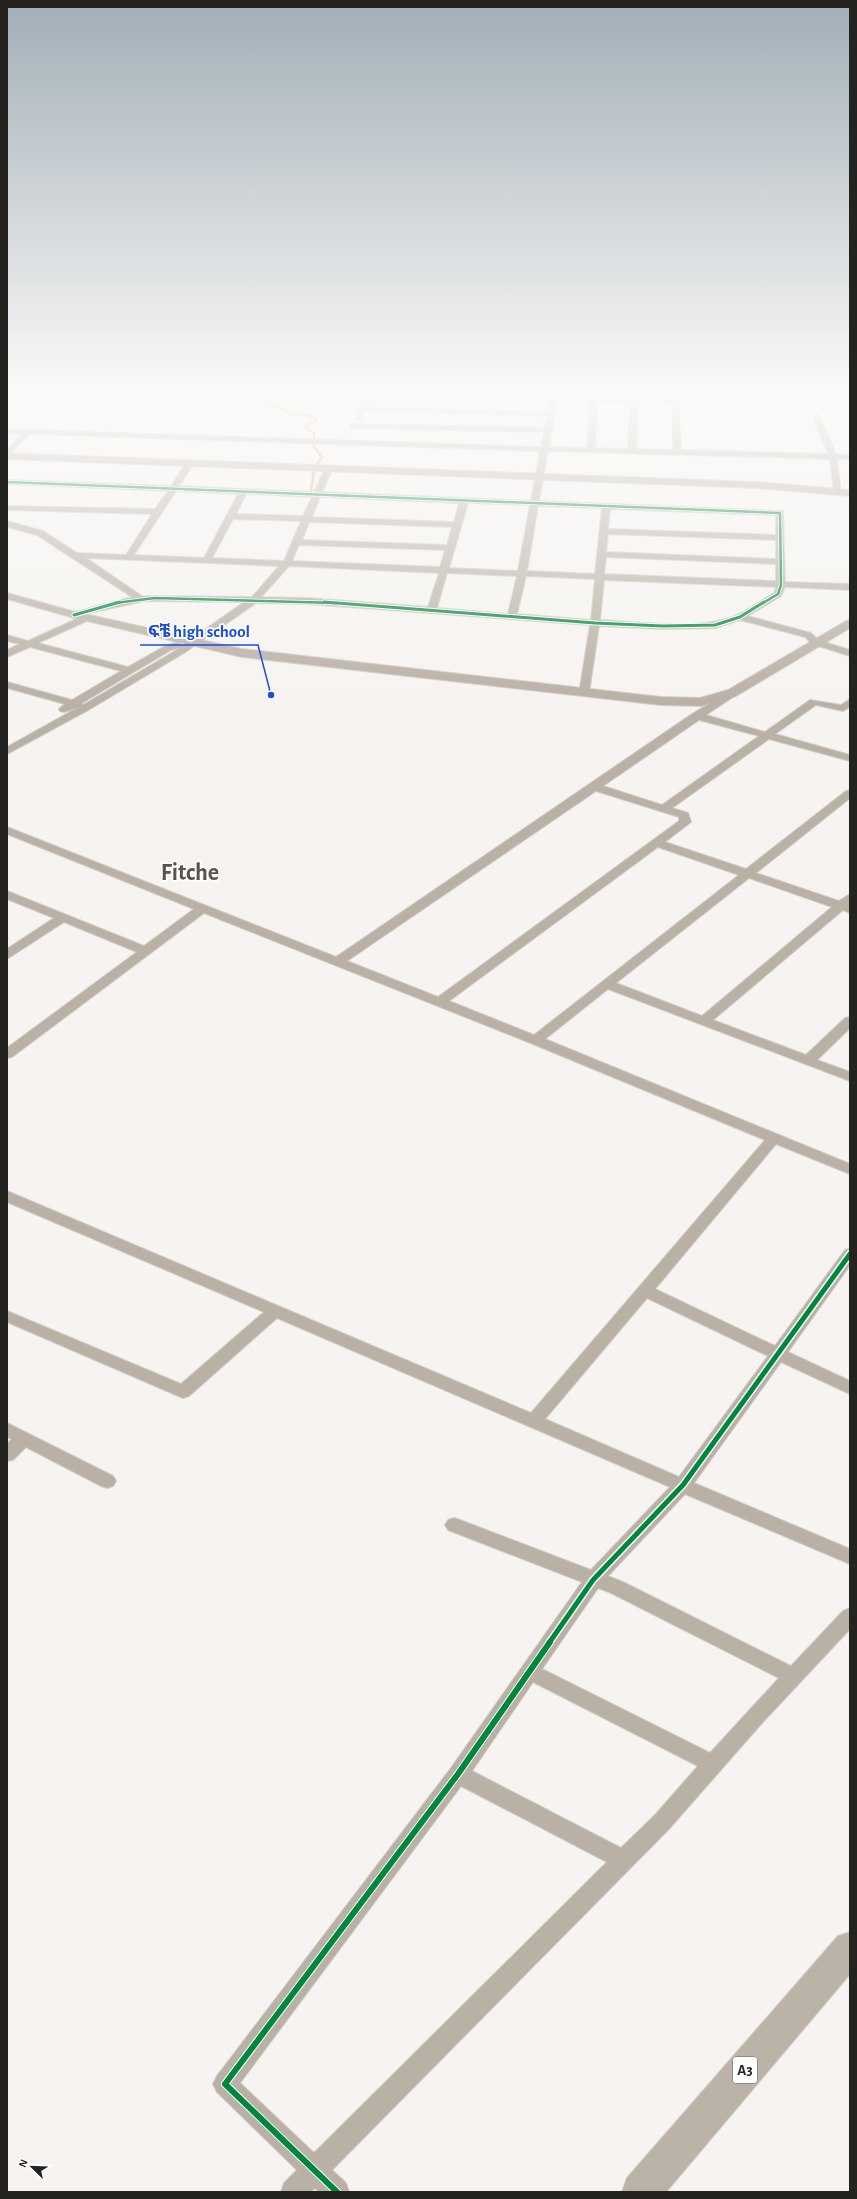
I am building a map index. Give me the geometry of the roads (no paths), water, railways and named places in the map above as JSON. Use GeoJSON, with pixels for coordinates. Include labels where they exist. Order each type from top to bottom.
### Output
{"type":"FeatureCollection","features":[{"type":"Feature","properties":{"kind":"highway","name":"A3"},"geometry":{"type":"LineString","coordinates":[[641,2192],[850,1948]]}},
{"type":"Feature","properties":{"kind":"street"},"geometry":{"type":"LineString","coordinates":[[129,556],[168,499]]}},
{"type":"Feature","properties":{"kind":"street"},"geometry":{"type":"LineString","coordinates":[[207,560],[240,499]]}},
{"type":"Feature","properties":{"kind":"street"},"geometry":{"type":"LineString","coordinates":[[7,751],[86,707],[181,651],[192,641],[255,599],[287,563],[316,499]]}},
{"type":"Feature","properties":{"kind":"street"},"geometry":{"type":"LineString","coordinates":[[74,615],[103,606],[139,598],[255,599],[308,601],[595,623],[663,626],[715,625],[740,616],[778,594],[781,585],[780,513],[406,499]]}},
{"type":"Feature","properties":{"kind":"street"},"geometry":{"type":"LineString","coordinates":[[512,617],[522,573],[535,499]]}},
{"type":"Feature","properties":{"kind":"street"},"geometry":{"type":"LineString","coordinates":[[432,610],[442,570],[464,501]]}},
{"type":"Feature","properties":{"kind":"street"},"geometry":{"type":"LineString","coordinates":[[584,693],[595,623],[606,506]]}},
{"type":"Feature","properties":{"kind":"street"},"geometry":{"type":"LineString","coordinates":[[7,508],[159,512]]}},
{"type":"Feature","properties":{"kind":"street"},"geometry":{"type":"LineString","coordinates":[[231,516],[457,525]]}},
{"type":"Feature","properties":{"kind":"street"},"geometry":{"type":"LineString","coordinates":[[7,524],[40,534],[59,544],[139,598]]}},
{"type":"Feature","properties":{"kind":"street"},"geometry":{"type":"LineString","coordinates":[[604,531],[781,538]]}},
{"type":"Feature","properties":{"kind":"street"},"geometry":{"type":"LineString","coordinates":[[297,542],[450,548]]}},
{"type":"Feature","properties":{"kind":"street"},"geometry":{"type":"LineString","coordinates":[[602,554],[781,562]]}},
{"type":"Feature","properties":{"kind":"street"},"geometry":{"type":"LineString","coordinates":[[74,555],[129,556],[850,587]]}},
{"type":"Feature","properties":{"kind":"street"},"geometry":{"type":"LineString","coordinates":[[7,596],[86,618],[242,653],[661,701],[701,702],[732,693]]}},
{"type":"Feature","properties":{"kind":"street"},"geometry":{"type":"LineString","coordinates":[[740,616],[808,635],[815,642],[850,653]]}},
{"type":"Feature","properties":{"kind":"street"},"geometry":{"type":"LineString","coordinates":[[7,654],[86,618]]}},
{"type":"Feature","properties":{"kind":"street"},"geometry":{"type":"LineString","coordinates":[[338,961],[700,714],[815,642],[850,623]]}},
{"type":"Feature","properties":{"kind":"street"},"geometry":{"type":"LineString","coordinates":[[7,638],[128,670]]}},
{"type":"Feature","properties":{"kind":"street"},"geometry":{"type":"LineString","coordinates":[[7,741],[168,648],[192,641]]}},
{"type":"Feature","properties":{"kind":"street"},"geometry":{"type":"LineString","coordinates":[[7,685],[86,707]]}},
{"type":"Feature","properties":{"kind":"street"},"geometry":{"type":"LineString","coordinates":[[663,808],[772,733],[814,702],[843,708],[850,702]]}},
{"type":"Feature","properties":{"kind":"street"},"geometry":{"type":"LineString","coordinates":[[700,714],[772,733],[850,750]]}},
{"type":"Feature","properties":{"kind":"street"},"geometry":{"type":"LineString","coordinates":[[772,733],[850,758]]}},
{"type":"Feature","properties":{"kind":"street"},"geometry":{"type":"LineString","coordinates":[[439,1002],[685,822],[684,815],[593,786]]}},
{"type":"Feature","properties":{"kind":"street"},"geometry":{"type":"LineString","coordinates":[[535,1040],[848,798]]}},
{"type":"Feature","properties":{"kind":"street"},"geometry":{"type":"LineString","coordinates":[[7,830],[202,910],[338,961],[535,1040],[773,1139],[850,1169]]}},
{"type":"Feature","properties":{"kind":"street"},"geometry":{"type":"LineString","coordinates":[[658,843],[748,874],[847,905]]}},
{"type":"Feature","properties":{"kind":"street"},"geometry":{"type":"LineString","coordinates":[[7,895],[146,951]]}},
{"type":"Feature","properties":{"kind":"street"},"geometry":{"type":"LineString","coordinates":[[704,1021],[847,905]]}},
{"type":"Feature","properties":{"kind":"street"},"geometry":{"type":"LineString","coordinates":[[7,1054],[202,910]]}},
{"type":"Feature","properties":{"kind":"street"},"geometry":{"type":"LineString","coordinates":[[7,955],[63,918]]}},
{"type":"Feature","properties":{"kind":"street"},"geometry":{"type":"LineString","coordinates":[[608,984],[850,1077]]}},
{"type":"Feature","properties":{"kind":"street"},"geometry":{"type":"LineString","coordinates":[[808,1061],[850,1021]]}},
{"type":"Feature","properties":{"kind":"street"},"geometry":{"type":"LineString","coordinates":[[534,1421],[773,1139]]}},
{"type":"Feature","properties":{"kind":"street"},"geometry":{"type":"LineString","coordinates":[[7,1196],[850,1557]]}},
{"type":"Feature","properties":{"kind":"street"},"geometry":{"type":"LineString","coordinates":[[337,2192],[225,2084],[458,1774],[593,1580],[683,1485],[850,1254]]}},
{"type":"Feature","properties":{"kind":"street"},"geometry":{"type":"LineString","coordinates":[[645,1291],[777,1355],[850,1388]]}},
{"type":"Feature","properties":{"kind":"street"},"geometry":{"type":"LineString","coordinates":[[7,1316],[183,1392],[275,1311]]}},
{"type":"Feature","properties":{"kind":"street"},"geometry":{"type":"LineString","coordinates":[[7,1429],[107,1481]]}},
{"type":"Feature","properties":{"kind":"street"},"geometry":{"type":"LineString","coordinates":[[7,1455],[24,1438]]}},
{"type":"Feature","properties":{"kind":"street"},"geometry":{"type":"LineString","coordinates":[[454,1525],[593,1580],[618,1588],[793,1676]]}},
{"type":"Feature","properties":{"kind":"street"},"geometry":{"type":"LineString","coordinates":[[293,2192],[662,1822],[793,1676],[850,1616]]}},
{"type":"Feature","properties":{"kind":"street"},"geometry":{"type":"LineString","coordinates":[[530,1672],[713,1764]]}},
{"type":"Feature","properties":{"kind":"street"},"geometry":{"type":"LineString","coordinates":[[458,1774],[624,1860]]}},
{"type":"Feature","properties":{"kind":"place","name":"ፍቼ high school"},"geometry":{"type":"Point","coordinates":[271,695]}},
{"type":"Feature","properties":{"kind":"district","name":"Fitche"},"geometry":{"type":"Point","coordinates":[190,872]}}]}
